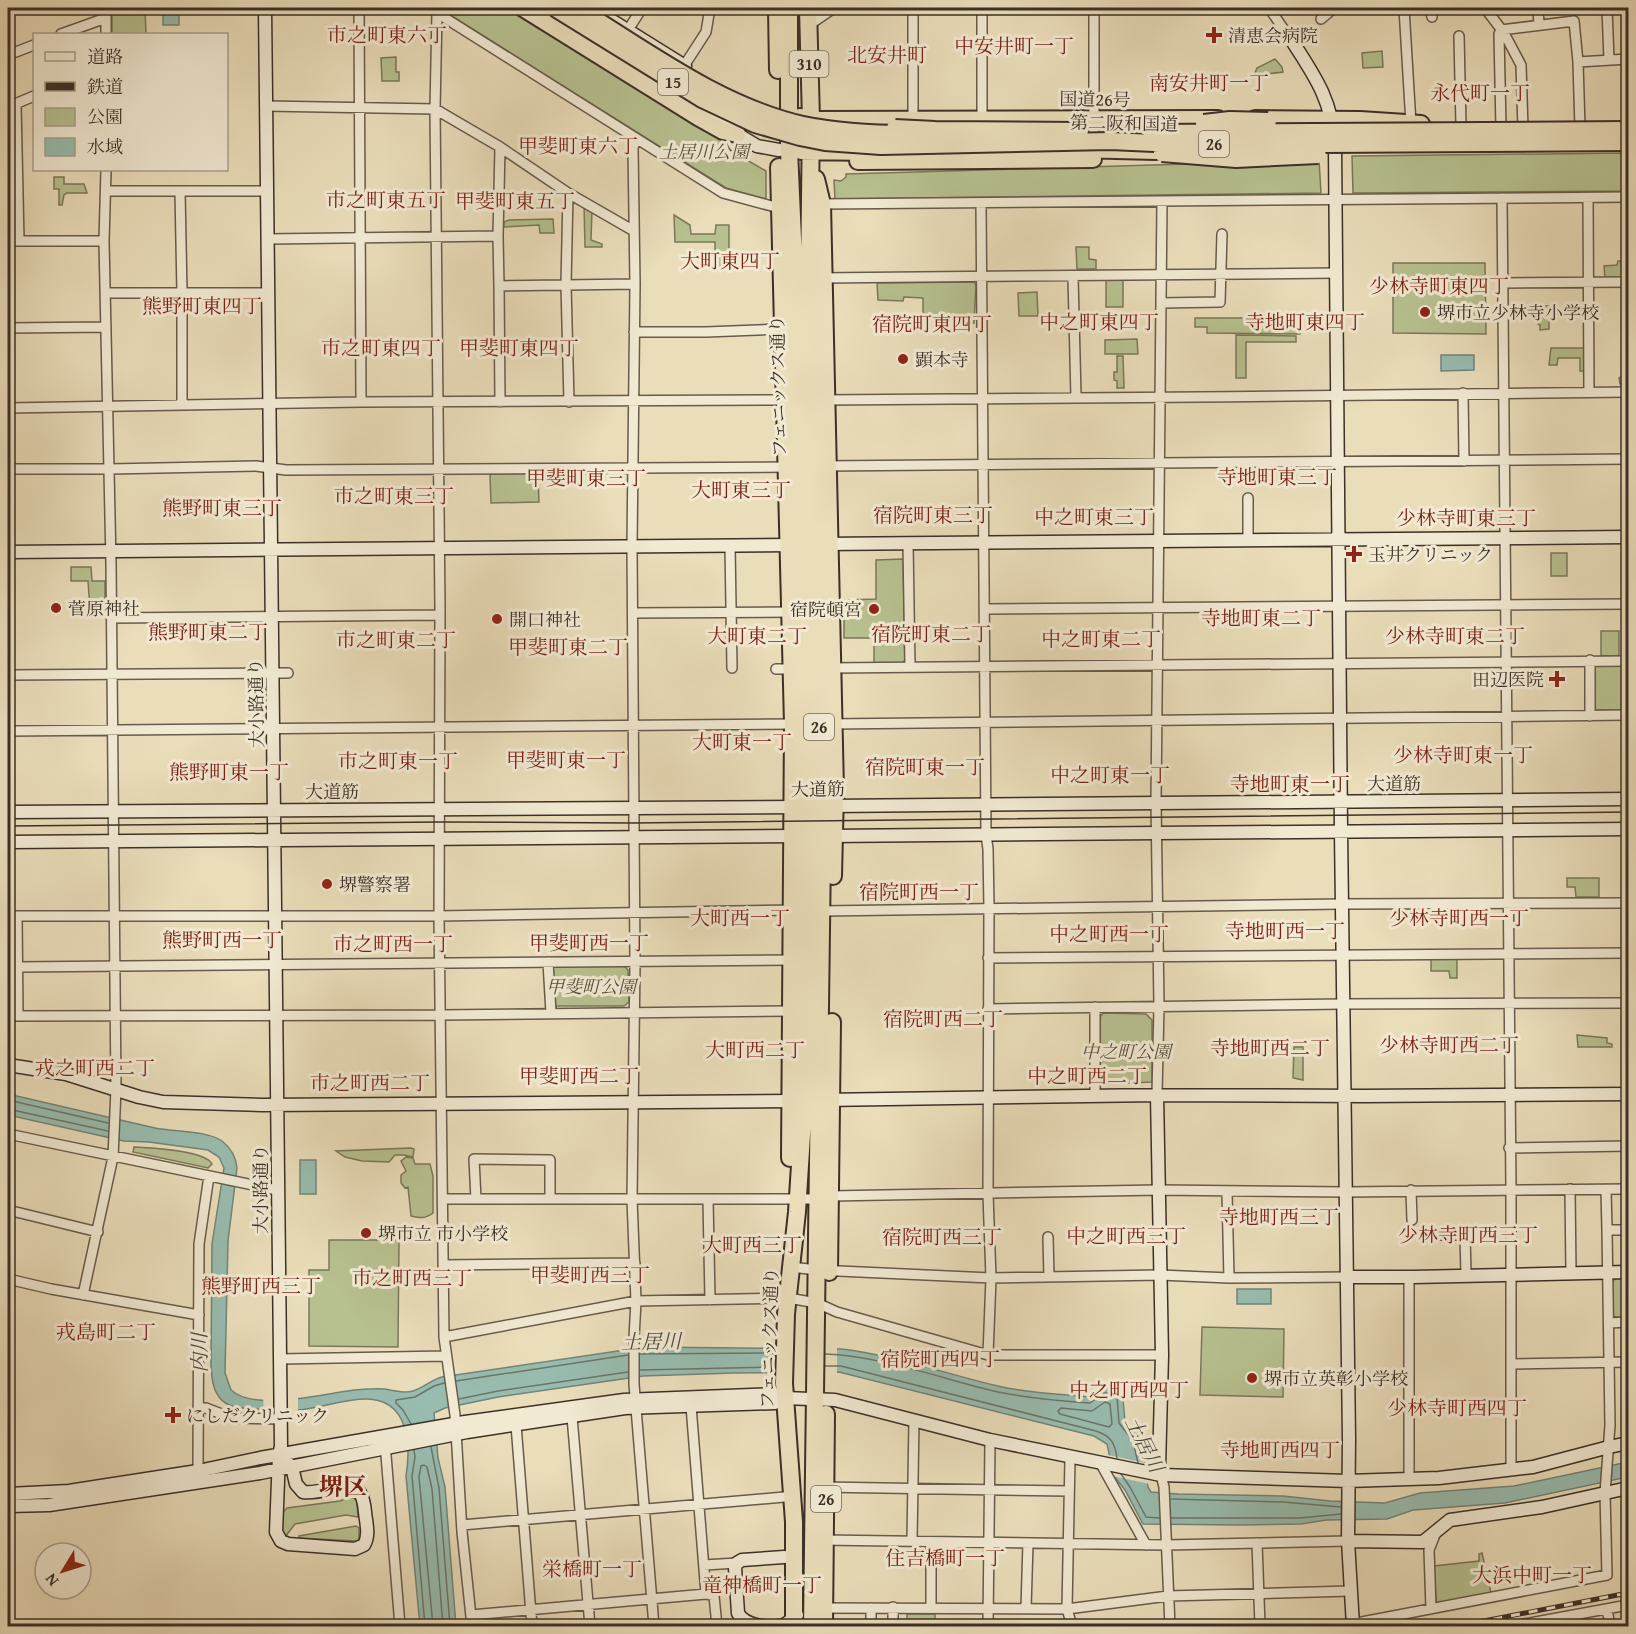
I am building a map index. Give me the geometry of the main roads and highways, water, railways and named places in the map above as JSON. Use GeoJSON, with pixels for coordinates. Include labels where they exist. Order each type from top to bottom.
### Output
{"type":"FeatureCollection","features":[{"type":"Feature","properties":{"kind":"highway","name":"15"},"geometry":{"type":"LineString","coordinates":[[522,8],[723,131],[737,134]]}},
{"type":"Feature","properties":{"kind":"highway","name":"15"},"geometry":{"type":"LineString","coordinates":[[555,8],[702,99],[755,124],[796,122]]}},
{"type":"Feature","properties":{"kind":"highway","name":"15"},"geometry":{"type":"LineString","coordinates":[[577,8],[707,88],[757,111],[796,122]]}},
{"type":"Feature","properties":{"kind":"highway","name":"310"},"geometry":{"type":"LineString","coordinates":[[777,8],[779,88],[796,122]]}},
{"type":"Feature","properties":{"kind":"highway","name":"310"},"geometry":{"type":"LineString","coordinates":[[789,8],[796,122]]}},
{"type":"Feature","properties":{"kind":"highway","name":"310"},"geometry":{"type":"LineString","coordinates":[[796,122],[808,8]]}},
{"type":"Feature","properties":{"kind":"highway","name":"国道26号"},"geometry":{"type":"LineString","coordinates":[[796,122],[1138,119],[1334,134],[1629,143]]}},
{"type":"Feature","properties":{"kind":"highway"},"geometry":{"type":"LineString","coordinates":[[796,122],[935,130],[1132,131],[1230,120],[1494,129]]}},
{"type":"Feature","properties":{"kind":"highway","name":"第二阪和国道"},"geometry":{"type":"LineString","coordinates":[[796,122],[842,131],[880,134],[1629,129]]}},
{"type":"Feature","properties":{"kind":"highway","name":"第二阪和国道"},"geometry":{"type":"LineString","coordinates":[[796,122],[851,145],[881,146],[1110,141],[1188,144],[1629,143]]}},
{"type":"Feature","properties":{"kind":"highway","name":"フェニックス通り"},"geometry":{"type":"LineString","coordinates":[[796,122],[784,150],[802,278]]}},
{"type":"Feature","properties":{"kind":"highway","name":"フェニックス通り"},"geometry":{"type":"LineString","coordinates":[[796,122],[810,152],[802,278],[808,544],[804,668],[812,724],[814,807],[811,1100],[825,1198],[819,1540]]}},
{"type":"Feature","properties":{"kind":"highway","name":"国道26号"},"geometry":{"type":"LineString","coordinates":[[1094,154],[1166,159],[1207,151],[1411,124],[1494,129],[1629,129]]}},
{"type":"Feature","properties":{"kind":"highway"},"geometry":{"type":"LineString","coordinates":[[905,153],[1132,151],[1236,159],[1374,152],[1455,143]]}},
{"type":"Feature","properties":{"kind":"highway","name":"26"},"geometry":{"type":"LineString","coordinates":[[811,1100],[797,1011],[813,960],[814,910],[812,724],[796,612],[808,544],[802,278],[779,208],[784,150],[905,153],[942,148],[1094,154]]}},
{"type":"Feature","properties":{"kind":"highway","name":"26"},"geometry":{"type":"LineString","coordinates":[[810,152],[838,161],[1094,154]]}},
{"type":"Feature","properties":{"kind":"highway","name":"26"},"geometry":{"type":"LineString","coordinates":[[805,400],[783,329],[802,278],[822,204],[810,152]]}},
{"type":"Feature","properties":{"kind":"highway","name":"フェニックス通り"},"geometry":{"type":"LineString","coordinates":[[790,1624],[785,1336],[798,1199],[789,1187],[811,1100]]}},
{"type":"Feature","properties":{"kind":"highway","name":"26"},"geometry":{"type":"LineString","coordinates":[[819,1540],[813,1561],[818,1608],[824,1626]]}},
{"type":"Feature","properties":{"kind":"highway","name":"26"},"geometry":{"type":"LineString","coordinates":[[812,1626],[818,1608],[819,1540]]}},
{"type":"Feature","properties":{"kind":"water"},"geometry":{"type":"Polygon","coordinates":[[[163,8],[179,8],[179,25],[163,25],[163,8]]]}},
{"type":"Feature","properties":{"kind":"water"},"geometry":{"type":"Polygon","coordinates":[[[1441,355],[1474,355],[1474,370],[1441,371],[1441,355]]]}},
{"type":"Feature","properties":{"kind":"water"},"geometry":{"type":"Polygon","coordinates":[[[8,1094],[155,1128],[215,1137],[230,1150],[237,1168],[228,1241],[225,1373],[231,1390],[243,1397],[258,1400],[296,1399],[367,1389],[407,1392],[417,1390],[442,1377],[645,1347],[841,1349],[881,1356],[1021,1390],[1090,1397],[1102,1387],[1122,1388],[1125,1422],[1139,1438],[1148,1487],[1151,1492],[1283,1496],[1385,1503],[1420,1493],[1514,1486],[1628,1462],[1628,1477],[1505,1503],[1413,1510],[1387,1519],[1326,1520],[1301,1524],[1143,1524],[1125,1490],[1114,1476],[1107,1444],[1094,1436],[839,1372],[643,1376],[498,1397],[445,1408],[434,1413],[438,1458],[445,1487],[456,1626],[420,1626],[406,1476],[407,1438],[399,1415],[380,1401],[366,1399],[298,1410],[241,1408],[227,1404],[215,1390],[211,1366],[212,1244],[224,1168],[219,1157],[208,1150],[124,1141],[8,1115],[8,1094]]]}},
{"type":"Feature","properties":{"kind":"water"},"geometry":{"type":"Polygon","coordinates":[[[300,1160],[316,1160],[316,1194],[300,1194],[300,1160]]]}},
{"type":"Feature","properties":{"kind":"water"},"geometry":{"type":"Polygon","coordinates":[[[1237,1289],[1271,1289],[1271,1304],[1237,1304],[1237,1289]]]}},
{"type":"Feature","properties":{"kind":"tram line"},"geometry":{"type":"LineString","coordinates":[[8,826],[440,822],[633,823],[1628,812]]}},
{"type":"Feature","properties":{"kind":"railway"},"geometry":{"type":"LineString","coordinates":[[1458,1626],[1628,1593]]}},
{"type":"Feature","properties":{"kind":"place","name":"清恵会病院"},"geometry":{"type":"Point","coordinates":[1214,35]}},
{"type":"Feature","properties":{"kind":"place","name":"堺市立少林寺小学校"},"geometry":{"type":"Point","coordinates":[1425,312]}},
{"type":"Feature","properties":{"kind":"place","name":"顕本寺"},"geometry":{"type":"Point","coordinates":[903,359]}},
{"type":"Feature","properties":{"kind":"place","name":"玉井クリニック"},"geometry":{"type":"Point","coordinates":[1354,554]}},
{"type":"Feature","properties":{"kind":"place","name":"菅原神社"},"geometry":{"type":"Point","coordinates":[56,608]}},
{"type":"Feature","properties":{"kind":"place","name":"宿院頓宮"},"geometry":{"type":"Point","coordinates":[874,609]}},
{"type":"Feature","properties":{"kind":"place","name":"開口神社"},"geometry":{"type":"Point","coordinates":[497,619]}},
{"type":"Feature","properties":{"kind":"place","name":"田辺医院"},"geometry":{"type":"Point","coordinates":[1557,679]}},
{"type":"Feature","properties":{"kind":"place","name":"堺警察署"},"geometry":{"type":"Point","coordinates":[327,884]}},
{"type":"Feature","properties":{"kind":"place","name":"堺市立 市小学校"},"geometry":{"type":"Point","coordinates":[366,1233]}},
{"type":"Feature","properties":{"kind":"place","name":"堺市立英彰小学校"},"geometry":{"type":"Point","coordinates":[1252,1378]}},
{"type":"Feature","properties":{"kind":"place","name":"にしだクリニック"},"geometry":{"type":"Point","coordinates":[173,1415]}},
{"type":"Feature","properties":{"kind":"district","name":"市之町東六丁"},"geometry":{"type":"Point","coordinates":[387,34]}},
{"type":"Feature","properties":{"kind":"district","name":"中安井町一丁"},"geometry":{"type":"Point","coordinates":[1014,45]}},
{"type":"Feature","properties":{"kind":"district","name":"北安井町"},"geometry":{"type":"Point","coordinates":[887,54]}},
{"type":"Feature","properties":{"kind":"district","name":"南安井町一丁"},"geometry":{"type":"Point","coordinates":[1209,82]}},
{"type":"Feature","properties":{"kind":"district","name":"永代町一丁"},"geometry":{"type":"Point","coordinates":[1480,92]}},
{"type":"Feature","properties":{"kind":"district","name":"甲斐町東六丁"},"geometry":{"type":"Point","coordinates":[578,145]}},
{"type":"Feature","properties":{"kind":"district","name":"市之町東五丁"},"geometry":{"type":"Point","coordinates":[386,199]}},
{"type":"Feature","properties":{"kind":"district","name":"甲斐町東五丁"},"geometry":{"type":"Point","coordinates":[515,200]}},
{"type":"Feature","properties":{"kind":"district","name":"大町東四丁"},"geometry":{"type":"Point","coordinates":[730,260]}},
{"type":"Feature","properties":{"kind":"district","name":"少林寺町東四丁"},"geometry":{"type":"Point","coordinates":[1439,285]}},
{"type":"Feature","properties":{"kind":"district","name":"熊野町東四丁"},"geometry":{"type":"Point","coordinates":[202,305]}},
{"type":"Feature","properties":{"kind":"district","name":"中之町東四丁"},"geometry":{"type":"Point","coordinates":[1099,321]}},
{"type":"Feature","properties":{"kind":"district","name":"寺地町東四丁"},"geometry":{"type":"Point","coordinates":[1305,321]}},
{"type":"Feature","properties":{"kind":"district","name":"宿院町東四丁"},"geometry":{"type":"Point","coordinates":[932,323]}},
{"type":"Feature","properties":{"kind":"district","name":"市之町東四丁"},"geometry":{"type":"Point","coordinates":[381,347]}},
{"type":"Feature","properties":{"kind":"district","name":"甲斐町東四丁"},"geometry":{"type":"Point","coordinates":[519,347]}},
{"type":"Feature","properties":{"kind":"district","name":"寺地町東三丁"},"geometry":{"type":"Point","coordinates":[1277,476]}},
{"type":"Feature","properties":{"kind":"district","name":"甲斐町東三丁"},"geometry":{"type":"Point","coordinates":[586,477]}},
{"type":"Feature","properties":{"kind":"district","name":"大町東三丁"},"geometry":{"type":"Point","coordinates":[741,489]}},
{"type":"Feature","properties":{"kind":"district","name":"市之町東三丁"},"geometry":{"type":"Point","coordinates":[394,495]}},
{"type":"Feature","properties":{"kind":"district","name":"熊野町東三丁"},"geometry":{"type":"Point","coordinates":[222,507]}},
{"type":"Feature","properties":{"kind":"district","name":"宿院町東三丁"},"geometry":{"type":"Point","coordinates":[933,514]}},
{"type":"Feature","properties":{"kind":"district","name":"中之町東三丁"},"geometry":{"type":"Point","coordinates":[1094,516]}},
{"type":"Feature","properties":{"kind":"district","name":"少林寺町東三丁"},"geometry":{"type":"Point","coordinates":[1466,517]}},
{"type":"Feature","properties":{"kind":"district","name":"寺地町東二丁"},"geometry":{"type":"Point","coordinates":[1261,617]}},
{"type":"Feature","properties":{"kind":"district","name":"熊野町東二丁"},"geometry":{"type":"Point","coordinates":[208,631]}},
{"type":"Feature","properties":{"kind":"district","name":"宿院町東二丁"},"geometry":{"type":"Point","coordinates":[931,633]}},
{"type":"Feature","properties":{"kind":"district","name":"大町東二丁"},"geometry":{"type":"Point","coordinates":[757,635]}},
{"type":"Feature","properties":{"kind":"district","name":"少林寺町東二丁"},"geometry":{"type":"Point","coordinates":[1455,635]}},
{"type":"Feature","properties":{"kind":"district","name":"中之町東二丁"},"geometry":{"type":"Point","coordinates":[1101,638]}},
{"type":"Feature","properties":{"kind":"district","name":"市之町東二丁"},"geometry":{"type":"Point","coordinates":[396,639]}},
{"type":"Feature","properties":{"kind":"district","name":"甲斐町東二丁"},"geometry":{"type":"Point","coordinates":[568,646]}},
{"type":"Feature","properties":{"kind":"district","name":"大町東一丁"},"geometry":{"type":"Point","coordinates":[742,741]}},
{"type":"Feature","properties":{"kind":"district","name":"少林寺町東一丁"},"geometry":{"type":"Point","coordinates":[1463,754]}},
{"type":"Feature","properties":{"kind":"district","name":"甲斐町東一丁"},"geometry":{"type":"Point","coordinates":[566,759]}},
{"type":"Feature","properties":{"kind":"district","name":"市之町東一丁"},"geometry":{"type":"Point","coordinates":[398,760]}},
{"type":"Feature","properties":{"kind":"district","name":"宿院町東一丁"},"geometry":{"type":"Point","coordinates":[925,766]}},
{"type":"Feature","properties":{"kind":"district","name":"熊野町東一丁"},"geometry":{"type":"Point","coordinates":[229,771]}},
{"type":"Feature","properties":{"kind":"district","name":"中之町東一丁"},"geometry":{"type":"Point","coordinates":[1110,774]}},
{"type":"Feature","properties":{"kind":"district","name":"寺地町東一丁"},"geometry":{"type":"Point","coordinates":[1290,783]}},
{"type":"Feature","properties":{"kind":"district","name":"宿院町西一丁"},"geometry":{"type":"Point","coordinates":[919,891]}},
{"type":"Feature","properties":{"kind":"district","name":"大町西一丁"},"geometry":{"type":"Point","coordinates":[740,917]}},
{"type":"Feature","properties":{"kind":"district","name":"少林寺町西一丁"},"geometry":{"type":"Point","coordinates":[1459,917]}},
{"type":"Feature","properties":{"kind":"district","name":"寺地町西一丁"},"geometry":{"type":"Point","coordinates":[1285,930]}},
{"type":"Feature","properties":{"kind":"district","name":"中之町西一丁"},"geometry":{"type":"Point","coordinates":[1109,933]}},
{"type":"Feature","properties":{"kind":"district","name":"熊野町西一丁"},"geometry":{"type":"Point","coordinates":[222,939]}},
{"type":"Feature","properties":{"kind":"district","name":"甲斐町西一丁"},"geometry":{"type":"Point","coordinates":[589,942]}},
{"type":"Feature","properties":{"kind":"district","name":"市之町西一丁"},"geometry":{"type":"Point","coordinates":[393,943]}},
{"type":"Feature","properties":{"kind":"district","name":"宿院町西二丁"},"geometry":{"type":"Point","coordinates":[943,1018]}},
{"type":"Feature","properties":{"kind":"district","name":"少林寺町西二丁"},"geometry":{"type":"Point","coordinates":[1449,1044]}},
{"type":"Feature","properties":{"kind":"district","name":"寺地町西二丁"},"geometry":{"type":"Point","coordinates":[1270,1047]}},
{"type":"Feature","properties":{"kind":"district","name":"大町西二丁"},"geometry":{"type":"Point","coordinates":[755,1049]}},
{"type":"Feature","properties":{"kind":"district","name":"戎之町西二丁"},"geometry":{"type":"Point","coordinates":[95,1067]}},
{"type":"Feature","properties":{"kind":"district","name":"甲斐町西二丁"},"geometry":{"type":"Point","coordinates":[579,1075]}},
{"type":"Feature","properties":{"kind":"district","name":"中之町西二丁"},"geometry":{"type":"Point","coordinates":[1087,1075]}},
{"type":"Feature","properties":{"kind":"district","name":"市之町西二丁"},"geometry":{"type":"Point","coordinates":[370,1082]}},
{"type":"Feature","properties":{"kind":"district","name":"寺地町西三丁"},"geometry":{"type":"Point","coordinates":[1279,1216]}},
{"type":"Feature","properties":{"kind":"district","name":"少林寺町西三丁"},"geometry":{"type":"Point","coordinates":[1468,1234]}},
{"type":"Feature","properties":{"kind":"district","name":"中之町西三丁"},"geometry":{"type":"Point","coordinates":[1126,1235]}},
{"type":"Feature","properties":{"kind":"district","name":"宿院町西三丁"},"geometry":{"type":"Point","coordinates":[942,1236]}},
{"type":"Feature","properties":{"kind":"district","name":"大町西三丁"},"geometry":{"type":"Point","coordinates":[752,1244]}},
{"type":"Feature","properties":{"kind":"district","name":"甲斐町西三丁"},"geometry":{"type":"Point","coordinates":[590,1274]}},
{"type":"Feature","properties":{"kind":"district","name":"市之町西三丁"},"geometry":{"type":"Point","coordinates":[412,1277]}},
{"type":"Feature","properties":{"kind":"district","name":"熊野町西三丁"},"geometry":{"type":"Point","coordinates":[261,1285]}},
{"type":"Feature","properties":{"kind":"district","name":"戎島町二丁"},"geometry":{"type":"Point","coordinates":[106,1331]}},
{"type":"Feature","properties":{"kind":"district","name":"宿院町西四丁"},"geometry":{"type":"Point","coordinates":[940,1358]}},
{"type":"Feature","properties":{"kind":"district","name":"中之町西四丁"},"geometry":{"type":"Point","coordinates":[1129,1389]}},
{"type":"Feature","properties":{"kind":"district","name":"少林寺町西四丁"},"geometry":{"type":"Point","coordinates":[1457,1407]}},
{"type":"Feature","properties":{"kind":"district","name":"寺地町西四丁"},"geometry":{"type":"Point","coordinates":[1280,1449]}},
{"type":"Feature","properties":{"kind":"district","name":"堺区"},"geometry":{"type":"Point","coordinates":[343,1486]}},
{"type":"Feature","properties":{"kind":"district","name":"住吉橋町一丁"},"geometry":{"type":"Point","coordinates":[945,1557]}},
{"type":"Feature","properties":{"kind":"district","name":"栄橋町一丁"},"geometry":{"type":"Point","coordinates":[592,1568]}},
{"type":"Feature","properties":{"kind":"district","name":"大浜中町一丁"},"geometry":{"type":"Point","coordinates":[1532,1574]}},
{"type":"Feature","properties":{"kind":"district","name":"竜神橋町一丁"},"geometry":{"type":"Point","coordinates":[762,1584]}},
{"type":"Feature","properties":{"kind":"park label","name":"土居川公園"},"geometry":{"type":"Point","coordinates":[704,151]}},
{"type":"Feature","properties":{"kind":"park label","name":"甲斐町公園"},"geometry":{"type":"Point","coordinates":[591,986]}},
{"type":"Feature","properties":{"kind":"park label","name":"中之町公園"},"geometry":{"type":"Point","coordinates":[1126,1051]}},
{"type":"Feature","properties":{"kind":"water label","name":"土居川"},"geometry":{"type":"Point","coordinates":[651,1341]}},
{"type":"Feature","properties":{"kind":"water label","name":"内川"},"geometry":{"type":"Point","coordinates":[199,1353]}},
{"type":"Feature","properties":{"kind":"water label","name":"土居川"},"geometry":{"type":"Point","coordinates":[1145,1444]}}]}
